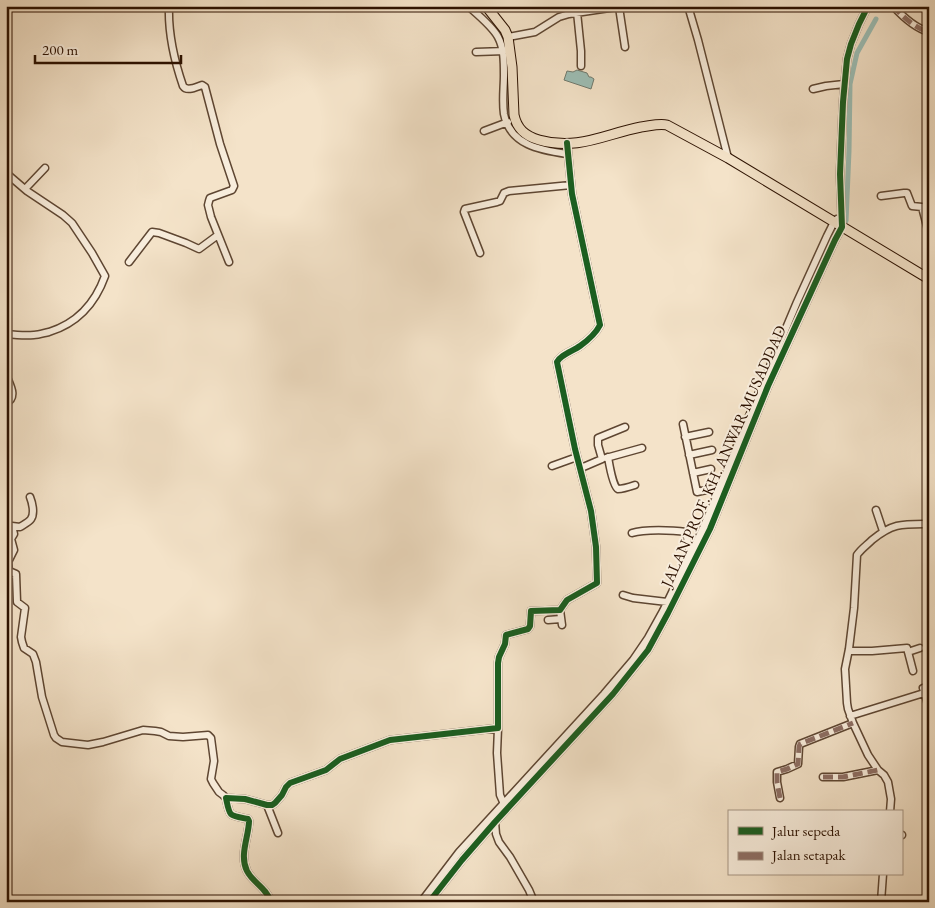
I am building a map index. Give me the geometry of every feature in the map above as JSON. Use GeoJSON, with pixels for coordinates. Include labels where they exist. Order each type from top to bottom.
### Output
{"type":"FeatureCollection","features":[{"type":"Feature","properties":{"kind":"main road"},"geometry":{"type":"LineString","coordinates":[[486,6],[505,30],[508,37],[506,51],[510,121],[521,131],[567,149],[637,128],[664,124],[675,128],[728,158],[929,279]]}},
{"type":"Feature","properties":{"kind":"street"},"geometry":{"type":"LineString","coordinates":[[169,6],[172,46],[183,86],[186,89],[202,85],[206,87],[220,144],[234,186],[232,190],[210,198],[208,204],[211,217],[229,262]]}},
{"type":"Feature","properties":{"kind":"street"},"geometry":{"type":"LineString","coordinates":[[468,6],[495,33],[506,51],[476,52]]}},
{"type":"Feature","properties":{"kind":"street"},"geometry":{"type":"LineString","coordinates":[[508,37],[535,32],[559,17],[577,12],[623,6]]}},
{"type":"Feature","properties":{"kind":"street"},"geometry":{"type":"LineString","coordinates":[[688,6],[728,158]]}},
{"type":"Feature","properties":{"kind":"street"},"geometry":{"type":"LineString","coordinates":[[838,225],[844,84],[847,60],[851,44],[868,6]]}},
{"type":"Feature","properties":{"kind":"street"},"geometry":{"type":"LineString","coordinates":[[893,6],[901,15],[921,30],[929,32]]}},
{"type":"Feature","properties":{"kind":"street"},"geometry":{"type":"LineString","coordinates":[[619,7],[625,47]]}},
{"type":"Feature","properties":{"kind":"street"},"geometry":{"type":"LineString","coordinates":[[577,12],[581,66]]}},
{"type":"Feature","properties":{"kind":"street"},"geometry":{"type":"LineString","coordinates":[[813,89],[844,84]]}},
{"type":"Feature","properties":{"kind":"street"},"geometry":{"type":"LineString","coordinates":[[484,131],[510,121]]}},
{"type":"Feature","properties":{"kind":"street"},"geometry":{"type":"LineString","coordinates":[[548,620],[561,622],[560,610],[567,600],[597,583],[591,511],[577,457],[557,361],[590,338],[600,325],[571,185],[567,149]]}},
{"type":"Feature","properties":{"kind":"street"},"geometry":{"type":"LineString","coordinates":[[25,189],[45,168]]}},
{"type":"Feature","properties":{"kind":"street"},"geometry":{"type":"LineString","coordinates":[[6,173],[72,223],[92,252],[105,278],[92,302],[82,315],[71,323],[34,336],[6,334]]}},
{"type":"Feature","properties":{"kind":"street"},"geometry":{"type":"LineString","coordinates":[[480,252],[464,212],[465,209],[500,201],[504,193],[509,191],[571,185]]}},
{"type":"Feature","properties":{"kind":"street"},"geometry":{"type":"LineString","coordinates":[[881,196],[907,193],[912,206],[922,207],[929,234]]}},
{"type":"Feature","properties":{"kind":"street","name":"JALAN PROF. KH. ANWAR MUSADDAD"},"geometry":{"type":"LineString","coordinates":[[650,640],[667,602],[683,575],[690,554],[703,528],[757,397],[827,236],[838,225]]}},
{"type":"Feature","properties":{"kind":"street","name":"JALAN PROF. KH. ANWAR MUSADDAD"},"geometry":{"type":"LineString","coordinates":[[421,902],[459,852],[493,820],[539,771],[650,640],[716,514],[768,386],[835,240],[838,225]]}},
{"type":"Feature","properties":{"kind":"street"},"geometry":{"type":"LineString","coordinates":[[129,262],[152,232],[199,249],[218,235]]}},
{"type":"Feature","properties":{"kind":"street"},"geometry":{"type":"LineString","coordinates":[[6,375],[13,394],[13,398],[6,403]]}},
{"type":"Feature","properties":{"kind":"street"},"geometry":{"type":"LineString","coordinates":[[683,424],[697,492],[720,488]]}},
{"type":"Feature","properties":{"kind":"street"},"geometry":{"type":"LineString","coordinates":[[625,427],[598,438],[598,445],[616,488],[635,485]]}},
{"type":"Feature","properties":{"kind":"street"},"geometry":{"type":"LineString","coordinates":[[685,437],[709,432]]}},
{"type":"Feature","properties":{"kind":"street"},"geometry":{"type":"LineString","coordinates":[[581,468],[605,458],[642,448]]}},
{"type":"Feature","properties":{"kind":"street"},"geometry":{"type":"LineString","coordinates":[[689,455],[712,450]]}},
{"type":"Feature","properties":{"kind":"street"},"geometry":{"type":"LineString","coordinates":[[552,466],[577,457]]}},
{"type":"Feature","properties":{"kind":"street"},"geometry":{"type":"LineString","coordinates":[[693,473],[711,470]]}},
{"type":"Feature","properties":{"kind":"street"},"geometry":{"type":"LineString","coordinates":[[30,496],[32,517],[31,520],[20,527],[12,526],[14,534],[11,540],[14,552],[8,562],[9,571],[16,574],[16,602],[25,606],[26,610],[21,637],[22,642],[24,648],[33,654],[36,662],[48,720],[56,738],[62,742],[88,745],[143,730],[155,730],[169,736],[210,736],[214,761],[212,783],[218,792],[224,794],[231,816],[248,819],[250,822],[245,843],[246,868],[248,873],[266,891],[270,902]]}},
{"type":"Feature","properties":{"kind":"street"},"geometry":{"type":"LineString","coordinates":[[876,510],[883,532]]}},
{"type":"Feature","properties":{"kind":"street"},"geometry":{"type":"LineString","coordinates":[[890,810],[889,785],[884,775],[878,770],[868,755],[851,719],[847,703],[845,669],[854,608],[857,555],[883,532],[896,525],[911,523],[929,524]]}},
{"type":"Feature","properties":{"kind":"street"},"geometry":{"type":"LineString","coordinates":[[632,533],[640,531],[686,532],[690,554]]}},
{"type":"Feature","properties":{"kind":"street"},"geometry":{"type":"LineString","coordinates":[[624,595],[633,598],[667,602]]}},
{"type":"Feature","properties":{"kind":"street"},"geometry":{"type":"LineString","coordinates":[[504,804],[500,795],[498,753],[499,657],[505,644],[506,635],[528,629],[531,611],[560,610]]}},
{"type":"Feature","properties":{"kind":"street"},"geometry":{"type":"LineString","coordinates":[[849,651],[908,648],[913,671]]}},
{"type":"Feature","properties":{"kind":"street"},"geometry":{"type":"LineString","coordinates":[[908,652],[920,648]]}},
{"type":"Feature","properties":{"kind":"street"},"geometry":{"type":"LineString","coordinates":[[929,686],[923,688],[929,708]]}},
{"type":"Feature","properties":{"kind":"street"},"geometry":{"type":"LineString","coordinates":[[780,798],[777,772],[787,770],[798,764],[800,744],[851,719],[924,693]]}},
{"type":"Feature","properties":{"kind":"street"},"geometry":{"type":"LineString","coordinates":[[226,798],[245,799],[272,805],[290,783],[326,770],[340,759],[390,740],[498,728]]}},
{"type":"Feature","properties":{"kind":"street"},"geometry":{"type":"LineString","coordinates":[[823,777],[843,777],[878,770]]}},
{"type":"Feature","properties":{"kind":"street","name":"JALAN PROF. KH. ANWAR MUSADDAD"},"geometry":{"type":"LineString","coordinates":[[429,902],[504,804],[539,771]]}},
{"type":"Feature","properties":{"kind":"street"},"geometry":{"type":"LineString","coordinates":[[267,805],[278,833]]}},
{"type":"Feature","properties":{"kind":"street"},"geometry":{"type":"LineString","coordinates":[[493,820],[499,842],[510,857],[534,902]]}},
{"type":"Feature","properties":{"kind":"street"},"geometry":{"type":"LineString","coordinates":[[880,902],[883,876]]}},
{"type":"Feature","properties":{"kind":"water"},"geometry":{"type":"Polygon","coordinates":[[[577,70],[587,73],[589,77],[594,79],[591,89],[564,80],[567,71],[573,72],[577,70]]]}},
{"type":"Feature","properties":{"kind":"waterway"},"geometry":{"type":"LineString","coordinates":[[846,221],[850,84],[857,53],[876,19]]}},
{"type":"Feature","properties":{"kind":"marked path"},"geometry":{"type":"LineString","coordinates":[[893,6],[910,22],[929,32]]}},
{"type":"Feature","properties":{"kind":"marked path"},"geometry":{"type":"LineString","coordinates":[[780,798],[777,772],[798,764],[800,744],[853,723]]}},
{"type":"Feature","properties":{"kind":"marked path"},"geometry":{"type":"LineString","coordinates":[[823,777],[843,777],[878,770]]}},
{"type":"Feature","properties":{"kind":"cycle path"},"geometry":{"type":"LineString","coordinates":[[429,902],[495,822],[613,694],[648,650],[710,529],[768,386],[842,227],[840,174],[847,59],[851,44],[868,6]]}},
{"type":"Feature","properties":{"kind":"cycle path"},"geometry":{"type":"LineString","coordinates":[[271,902],[266,893],[247,871],[245,865],[244,852],[249,821],[248,819],[233,816],[229,812],[226,798],[245,799],[272,805],[290,783],[326,770],[340,759],[390,740],[498,728],[498,663],[505,644],[506,635],[528,629],[531,611],[560,610],[567,600],[597,583],[596,547],[591,511],[575,449],[557,362],[564,355],[586,342],[600,325],[572,194],[567,143]]}}]}
